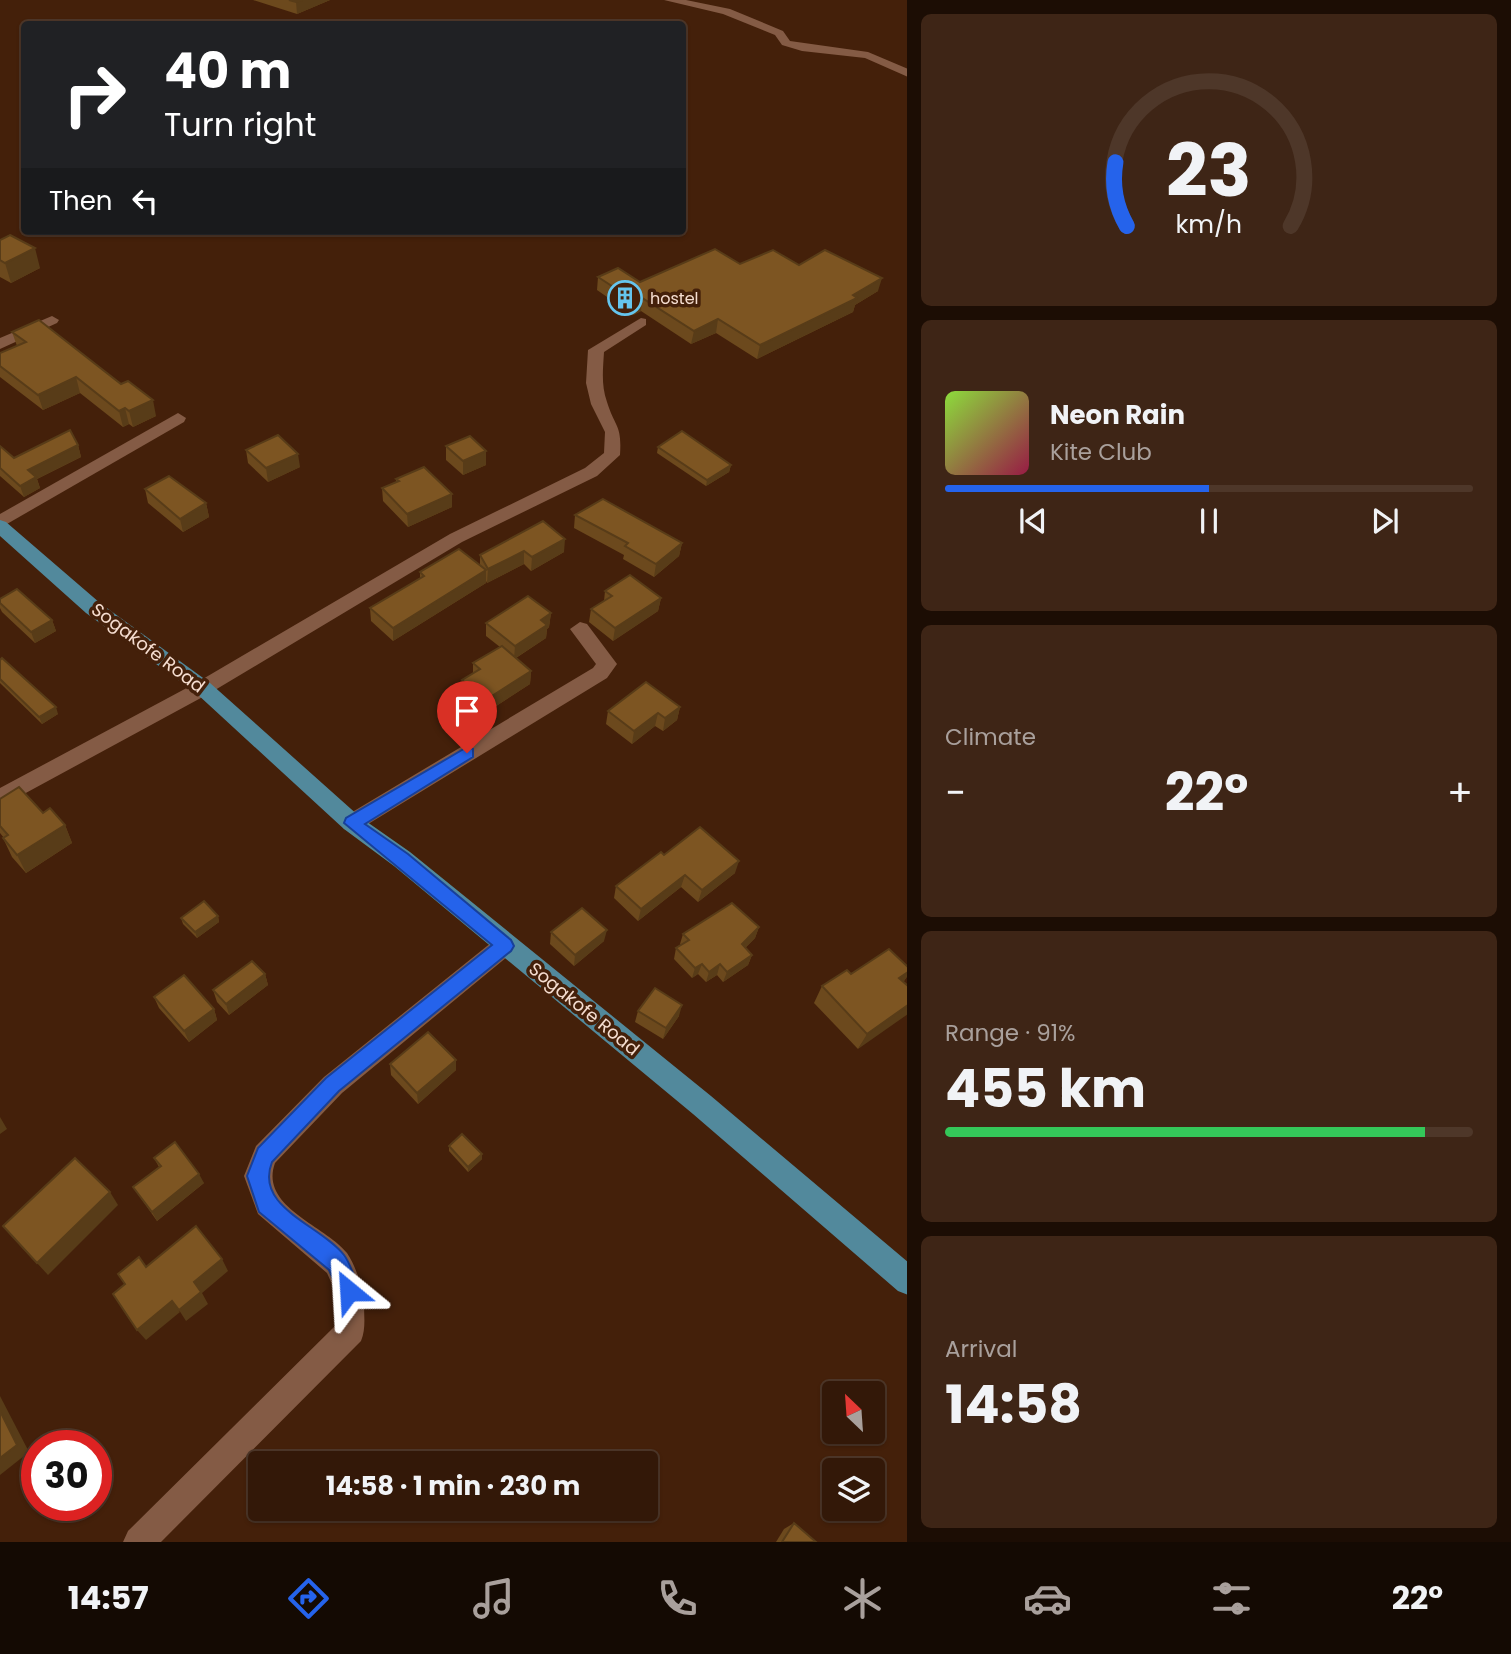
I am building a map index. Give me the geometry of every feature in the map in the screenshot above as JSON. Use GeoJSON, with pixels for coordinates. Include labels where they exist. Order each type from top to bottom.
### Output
{"type":"FeatureCollection","features":[{"type":"Feature","properties":{"kind":"main road","name":"Sogakofe Road"},"geometry":{"type":"LineString","coordinates":[[0,524],[93,608],[203,688],[352,823],[402,859],[702,1105],[907,1281]]}},
{"type":"Feature","properties":{"kind":"street"},"geometry":{"type":"LineString","coordinates":[[669,0],[726,11],[779,33],[786,43],[802,48],[832,48],[868,55],[907,74]]}},
{"type":"Feature","properties":{"kind":"street"},"geometry":{"type":"LineString","coordinates":[[0,344],[52,320]]}},
{"type":"Feature","properties":{"kind":"street"},"geometry":{"type":"LineString","coordinates":[[0,798],[203,688],[456,538],[591,472],[612,455],[613,432],[599,404],[593,358],[596,350],[640,322]]}},
{"type":"Feature","properties":{"kind":"street"},"geometry":{"type":"LineString","coordinates":[[0,524],[178,418]]}},
{"type":"Feature","properties":{"kind":"street"},"geometry":{"type":"LineString","coordinates":[[352,823],[600,673],[607,664],[580,629]]}},
{"type":"Feature","properties":{"kind":"street"},"geometry":{"type":"LineString","coordinates":[[139,1542],[351,1331],[349,1291],[337,1263],[267,1205],[257,1176],[265,1155],[333,1085],[505,946]]}},
{"type":"Feature","properties":{"kind":"building"},"geometry":{"type":"Polygon","coordinates":[[[10,235],[35,248],[5,263],[0,260],[0,240],[10,235]]]}},
{"type":"Feature","properties":{"kind":"building"},"geometry":{"type":"Polygon","coordinates":[[[715,249],[740,264],[773,250],[799,265],[825,250],[882,278],[853,295],[857,298],[760,345],[718,319],[694,331],[642,298],[635,301],[598,277],[618,268],[640,282],[715,249]]]}},
{"type":"Feature","properties":{"kind":"building"},"geometry":{"type":"Polygon","coordinates":[[[39,320],[121,384],[128,381],[153,400],[129,411],[125,408],[119,411],[76,377],[38,395],[0,366],[0,353],[26,342],[12,332],[39,320]]]}},
{"type":"Feature","properties":{"kind":"building"},"geometry":{"type":"Polygon","coordinates":[[[70,430],[78,445],[28,470],[36,477],[20,486],[0,468],[0,446],[14,458],[70,430]]]}},
{"type":"Feature","properties":{"kind":"building"},"geometry":{"type":"Polygon","coordinates":[[[682,431],[731,465],[707,480],[658,447],[682,431]]]}},
{"type":"Feature","properties":{"kind":"building"},"geometry":{"type":"Polygon","coordinates":[[[278,435],[298,454],[266,468],[246,450],[278,435]]]}},
{"type":"Feature","properties":{"kind":"building"},"geometry":{"type":"Polygon","coordinates":[[[470,436],[486,451],[463,461],[446,446],[470,436]]]}},
{"type":"Feature","properties":{"kind":"building"},"geometry":{"type":"Polygon","coordinates":[[[424,467],[452,494],[407,514],[382,488],[424,467]]]}},
{"type":"Feature","properties":{"kind":"building"},"geometry":{"type":"Polygon","coordinates":[[[169,476],[206,503],[180,519],[145,489],[169,476]]]}},
{"type":"Feature","properties":{"kind":"building"},"geometry":{"type":"Polygon","coordinates":[[[603,499],[682,543],[656,564],[625,546],[628,543],[575,515],[603,499]]]}},
{"type":"Feature","properties":{"kind":"building"},"geometry":{"type":"Polygon","coordinates":[[[543,521],[565,539],[532,557],[524,551],[488,569],[480,555],[543,521]]]}},
{"type":"Feature","properties":{"kind":"building"},"geometry":{"type":"Polygon","coordinates":[[[459,549],[486,570],[393,628],[370,608],[424,576],[420,572],[459,549]]]}},
{"type":"Feature","properties":{"kind":"building"},"geometry":{"type":"Polygon","coordinates":[[[630,575],[661,598],[615,628],[591,609],[612,596],[605,591],[630,575]]]}},
{"type":"Feature","properties":{"kind":"building"},"geometry":{"type":"Polygon","coordinates":[[[17,589],[52,620],[31,632],[0,603],[0,599],[17,589]]]}},
{"type":"Feature","properties":{"kind":"building"},"geometry":{"type":"Polygon","coordinates":[[[528,596],[551,613],[541,620],[547,625],[515,646],[486,623],[528,596]]]}},
{"type":"Feature","properties":{"kind":"building"},"geometry":{"type":"Polygon","coordinates":[[[502,646],[531,671],[484,701],[462,680],[480,669],[473,663],[502,646]]]}},
{"type":"Feature","properties":{"kind":"building"},"geometry":{"type":"Polygon","coordinates":[[[2,658],[56,707],[39,717],[0,679],[2,658]]]}},
{"type":"Feature","properties":{"kind":"building"},"geometry":{"type":"Polygon","coordinates":[[[646,682],[680,707],[665,718],[658,713],[634,731],[608,711],[646,682]]]}},
{"type":"Feature","properties":{"kind":"building"},"geometry":{"type":"Polygon","coordinates":[[[19,787],[43,813],[50,808],[65,825],[17,855],[3,838],[8,835],[0,826],[0,799],[19,787]]]}},
{"type":"Feature","properties":{"kind":"building"},"geometry":{"type":"Polygon","coordinates":[[[700,827],[739,861],[702,890],[685,875],[641,909],[616,886],[661,852],[664,855],[700,827]]]}},
{"type":"Feature","properties":{"kind":"building"},"geometry":{"type":"Polygon","coordinates":[[[204,901],[218,916],[195,932],[181,918],[204,901]]]}},
{"type":"Feature","properties":{"kind":"building"},"geometry":{"type":"Polygon","coordinates":[[[732,903],[759,927],[742,944],[752,955],[727,972],[720,964],[709,972],[702,964],[695,968],[676,948],[689,940],[683,934],[732,903]]]}},
{"type":"Feature","properties":{"kind":"building"},"geometry":{"type":"Polygon","coordinates":[[[582,908],[607,930],[575,955],[551,932],[582,908]]]}},
{"type":"Feature","properties":{"kind":"building"},"geometry":{"type":"Polygon","coordinates":[[[889,949],[907,966],[907,973],[899,978],[907,985],[907,1006],[867,1034],[822,986],[847,970],[851,974],[889,949]]]}},
{"type":"Feature","properties":{"kind":"building"},"geometry":{"type":"Polygon","coordinates":[[[252,961],[265,974],[226,1004],[213,990],[252,961]]]}},
{"type":"Feature","properties":{"kind":"building"},"geometry":{"type":"Polygon","coordinates":[[[184,975],[214,1009],[184,1031],[154,997],[184,975]]]}},
{"type":"Feature","properties":{"kind":"building"},"geometry":{"type":"Polygon","coordinates":[[[655,988],[682,1005],[666,1028],[638,1011],[655,988]]]}},
{"type":"Feature","properties":{"kind":"building"},"geometry":{"type":"Polygon","coordinates":[[[428,1032],[456,1060],[417,1093],[390,1064],[428,1032]]]}},
{"type":"Feature","properties":{"kind":"building"},"geometry":{"type":"Polygon","coordinates":[[[462,1134],[482,1154],[468,1167],[449,1146],[462,1134]]]}},
{"type":"Feature","properties":{"kind":"building"},"geometry":{"type":"Polygon","coordinates":[[[175,1142],[199,1174],[152,1212],[133,1187],[161,1166],[154,1158],[175,1142]]]}},
{"type":"Feature","properties":{"kind":"building"},"geometry":{"type":"Polygon","coordinates":[[[75,1158],[110,1192],[37,1263],[3,1226],[75,1158]]]}},
{"type":"Feature","properties":{"kind":"building"},"geometry":{"type":"Polygon","coordinates":[[[196,1226],[222,1259],[194,1282],[201,1292],[179,1310],[172,1301],[137,1330],[113,1294],[125,1284],[118,1274],[139,1257],[146,1267],[196,1226]]]}},
{"type":"Feature","properties":{"kind":"building"},"geometry":{"type":"Polygon","coordinates":[[[0,1411],[17,1445],[0,1458],[0,1411]]]}},
{"type":"Feature","properties":{"kind":"building"},"geometry":{"type":"Polygon","coordinates":[[[794,1523],[816,1542],[782,1542],[794,1523]]]}},
{"type":"Feature","properties":{"kind":"place","name":"hostel"},"geometry":{"type":"Point","coordinates":[625,298]}},
{"type":"Feature","properties":{"kind":"route"},"geometry":{"type":"LineString","coordinates":[[349,1291],[337,1263],[267,1205],[257,1176],[265,1155],[333,1085],[505,946],[402,859],[352,823],[467,753]]}}]}
